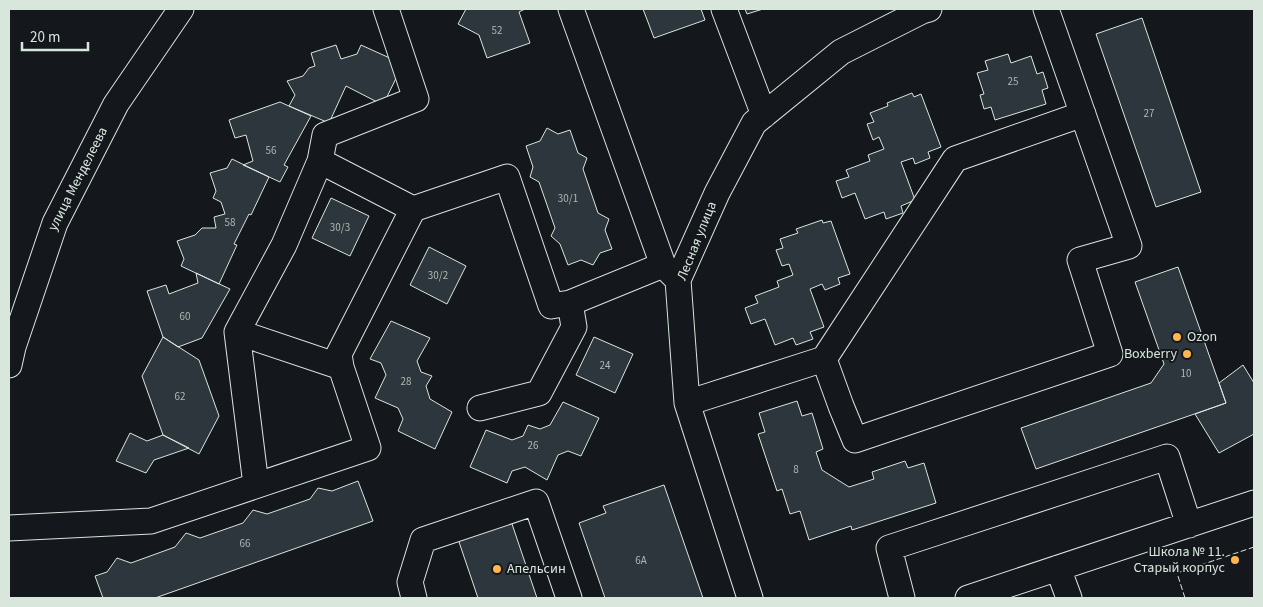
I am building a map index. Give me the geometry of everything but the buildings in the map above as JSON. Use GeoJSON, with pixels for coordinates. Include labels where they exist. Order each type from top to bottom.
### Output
{"type":"FeatureCollection","features":[{"type":"Feature","properties":{"kind":"street","name":"улица Менделеева"},"geometry":{"type":"LineString","coordinates":[[9,365],[13,346],[54,222],[116,104],[181,9]]}},
{"type":"Feature","properties":{"kind":"street"},"geometry":{"type":"LineString","coordinates":[[256,485],[237,332],[284,245],[320,161],[325,135],[416,98],[386,9]]}},
{"type":"Feature","properties":{"kind":"street"},"geometry":{"type":"LineString","coordinates":[[9,528],[151,522],[368,448],[339,354],[413,209],[507,177],[551,306],[570,303],[671,273],[570,9]]}},
{"type":"Feature","properties":{"kind":"street"},"geometry":{"type":"LineString","coordinates":[[724,9],[764,115]]}},
{"type":"Feature","properties":{"kind":"street","name":"Лесная улица"},"geometry":{"type":"LineString","coordinates":[[750,598],[688,403],[671,273],[754,124],[842,52],[929,9]]}},
{"type":"Feature","properties":{"kind":"street"},"geometry":{"type":"LineString","coordinates":[[824,359],[855,440],[1110,354],[1080,260],[1129,246],[1046,9]]}},
{"type":"Feature","properties":{"kind":"street"},"geometry":{"type":"LineString","coordinates":[[688,403],[824,359],[955,159],[1083,114]]}},
{"type":"Feature","properties":{"kind":"street"},"geometry":{"type":"LineString","coordinates":[[320,161],[413,209]]}},
{"type":"Feature","properties":{"kind":"street"},"geometry":{"type":"LineString","coordinates":[[480,408],[539,393],[574,327],[570,303]]}},
{"type":"Feature","properties":{"kind":"street"},"geometry":{"type":"LineString","coordinates":[[237,332],[342,367]]}},
{"type":"Feature","properties":{"kind":"street"},"geometry":{"type":"LineString","coordinates":[[902,598],[889,548],[1166,457],[1189,525]]}},
{"type":"Feature","properties":{"kind":"street"},"geometry":{"type":"LineString","coordinates":[[414,598],[410,582],[423,540],[536,502],[569,598]]}},
{"type":"Feature","properties":{"kind":"street"},"geometry":{"type":"LineString","coordinates":[[968,598],[1254,503]]}},
{"type":"Feature","properties":{"kind":"street"},"geometry":{"type":"LineString","coordinates":[[1058,568],[1069,598]]}},
{"type":"Feature","properties":{"kind":"fence"},"geometry":{"type":"LineString","coordinates":[[1185,598],[1177,573],[1254,547]]}},
{"type":"Feature","properties":{"kind":"place","name":"Ozon"},"geometry":{"type":"Point","coordinates":[1177,337]}},
{"type":"Feature","properties":{"kind":"place","name":"Boxberry"},"geometry":{"type":"Point","coordinates":[1187,354]}},
{"type":"Feature","properties":{"kind":"place","name":"Школа № 11. Старый корпус"},"geometry":{"type":"Point","coordinates":[1235,560]}},
{"type":"Feature","properties":{"kind":"place","name":"Апельсин"},"geometry":{"type":"Point","coordinates":[497,569]}}]}
